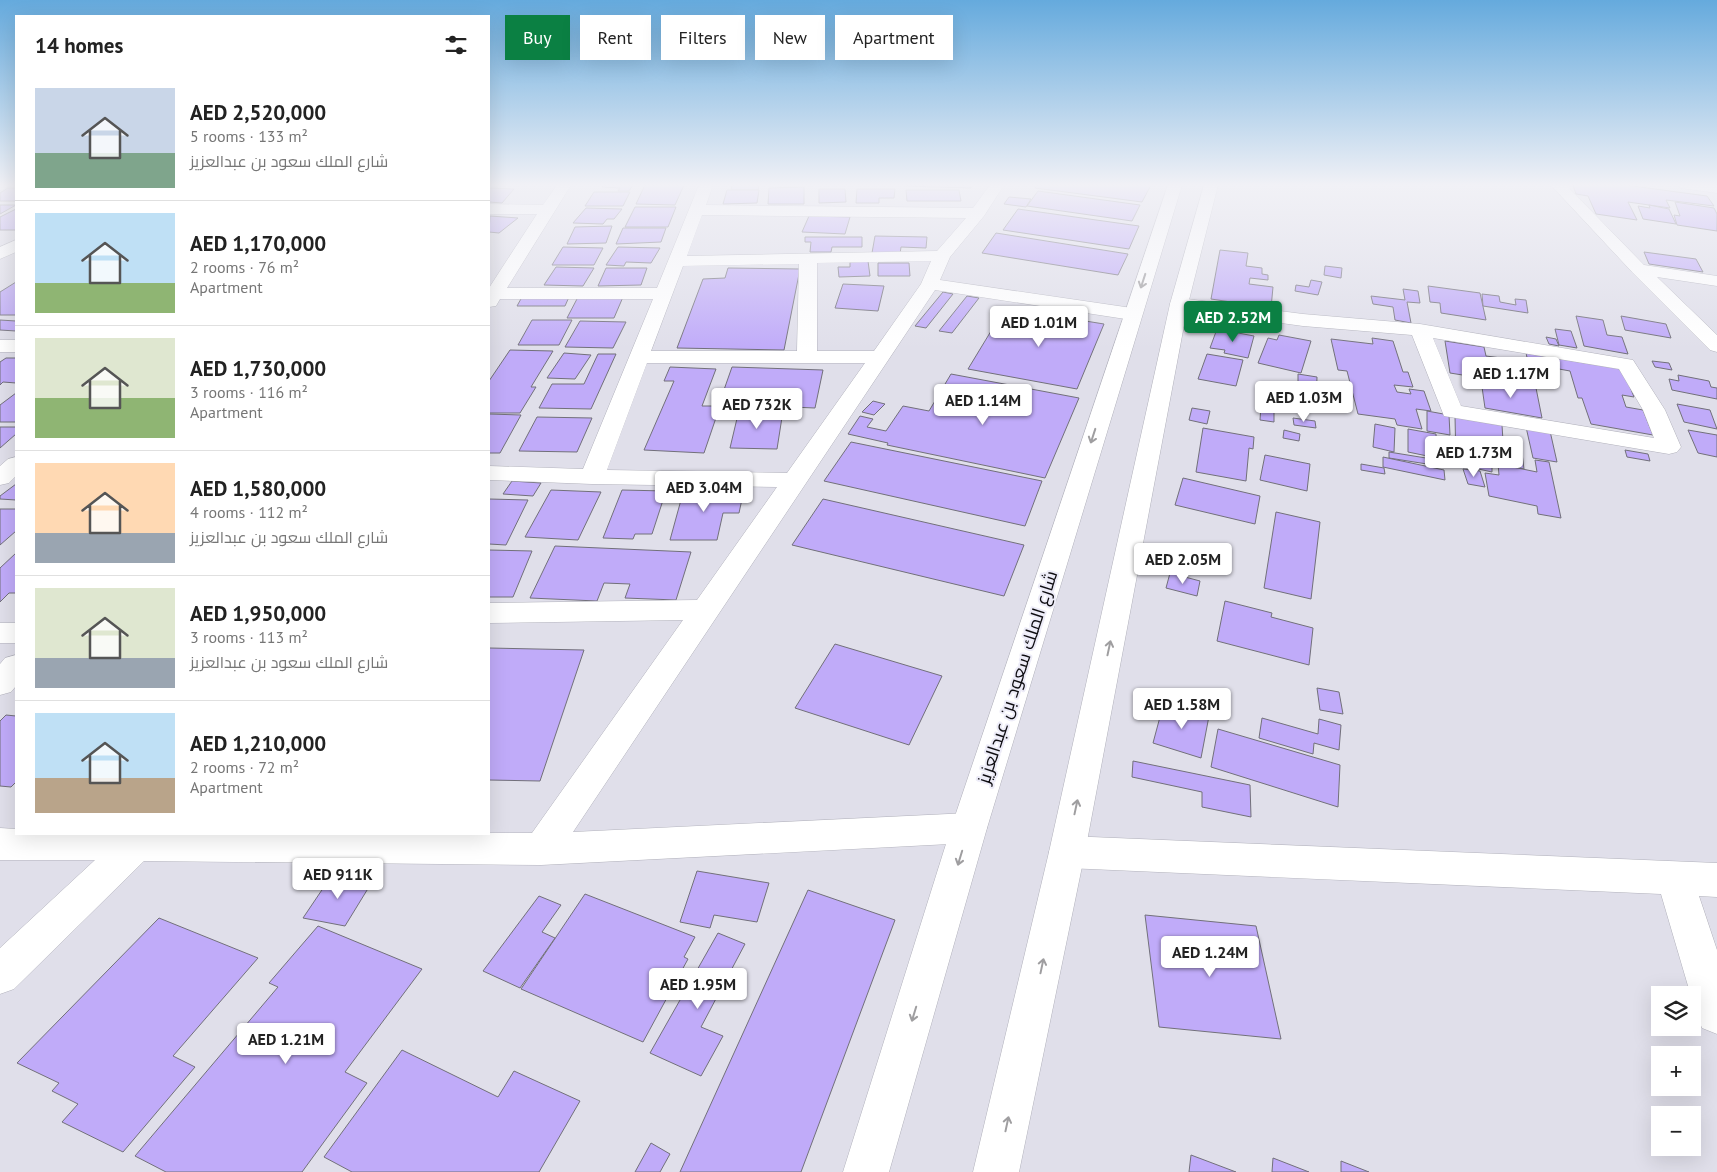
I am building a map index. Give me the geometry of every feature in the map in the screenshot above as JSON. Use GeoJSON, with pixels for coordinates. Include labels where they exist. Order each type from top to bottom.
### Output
{"type":"FeatureCollection","features":[{"type":"Feature","properties":{"kind":"street"},"geometry":{"type":"LineString","coordinates":[[491,298],[529,240]]}},
{"type":"Feature","properties":{"kind":"street"},"geometry":{"type":"LineString","coordinates":[[592,477],[684,240]]}},
{"type":"Feature","properties":{"kind":"street"},"geometry":{"type":"LineString","coordinates":[[541,849],[930,284],[942,256],[956,240]]}},
{"type":"Feature","properties":{"kind":"street","name":"شارع الملك سعود بن عبدالعزيز"},"geometry":{"type":"LineString","coordinates":[[866,1172],[969,828],[1157,240]]}},
{"type":"Feature","properties":{"kind":"street"},"geometry":{"type":"LineString","coordinates":[[996,1172],[1067,852],[1179,304],[1196,240]]}},
{"type":"Feature","properties":{"kind":"street"},"geometry":{"type":"LineString","coordinates":[[1611,240],[1717,346]]}},
{"type":"Feature","properties":{"kind":"street"},"geometry":{"type":"LineString","coordinates":[[676,261],[942,256]]}},
{"type":"Feature","properties":{"kind":"street"},"geometry":{"type":"LineString","coordinates":[[807,357],[808,259]]}},
{"type":"Feature","properties":{"kind":"street"},"geometry":{"type":"LineString","coordinates":[[1639,269],[1717,281]]}},
{"type":"Feature","properties":{"kind":"street"},"geometry":{"type":"LineString","coordinates":[[930,284],[1132,314]]}},
{"type":"Feature","properties":{"kind":"street"},"geometry":{"type":"LineString","coordinates":[[491,298],[664,292]]}},
{"type":"Feature","properties":{"kind":"street"},"geometry":{"type":"LineString","coordinates":[[1179,304],[1303,320],[1420,330],[1626,364],[1654,410],[1669,447],[1452,411],[1420,330]]}},
{"type":"Feature","properties":{"kind":"street"},"geometry":{"type":"LineString","coordinates":[[0,346],[15,346]]}},
{"type":"Feature","properties":{"kind":"street"},"geometry":{"type":"LineString","coordinates":[[638,357],[879,357]]}},
{"type":"Feature","properties":{"kind":"street"},"geometry":{"type":"LineString","coordinates":[[0,478],[15,465]]}},
{"type":"Feature","properties":{"kind":"street"},"geometry":{"type":"LineString","coordinates":[[490,473],[592,477],[795,480]]}},
{"type":"Feature","properties":{"kind":"street"},"geometry":{"type":"LineString","coordinates":[[490,613],[705,610]]}},
{"type":"Feature","properties":{"kind":"street"},"geometry":{"type":"LineString","coordinates":[[0,633],[15,633]]}},
{"type":"Feature","properties":{"kind":"street"},"geometry":{"type":"LineString","coordinates":[[0,684],[15,667]]}},
{"type":"Feature","properties":{"kind":"street"},"geometry":{"type":"LineString","coordinates":[[0,844],[141,839],[541,849],[969,828]]}},
{"type":"Feature","properties":{"kind":"street"},"geometry":{"type":"LineString","coordinates":[[0,975],[141,839]]}},
{"type":"Feature","properties":{"kind":"street"},"geometry":{"type":"LineString","coordinates":[[1067,852],[1717,880]]}},
{"type":"Feature","properties":{"kind":"street"},"geometry":{"type":"LineString","coordinates":[[1675,878],[1717,1014]]}},
{"type":"Feature","properties":{"kind":"building"},"geometry":{"type":"Polygon","coordinates":[[[569,240],[607,240],[606,243],[567,244],[569,240]]]}},
{"type":"Feature","properties":{"kind":"building"},"geometry":{"type":"Polygon","coordinates":[[[618,240],[662,240],[661,242],[616,244],[618,240]]]}},
{"type":"Feature","properties":{"kind":"building"},"geometry":{"type":"Polygon","coordinates":[[[805,240],[862,240],[862,247],[832,247],[831,252],[810,252],[811,242],[805,242],[805,240]]]}},
{"type":"Feature","properties":{"kind":"building"},"geometry":{"type":"Polygon","coordinates":[[[874,240],[927,240],[926,248],[901,247],[900,254],[872,253],[874,240]]]}},
{"type":"Feature","properties":{"kind":"building"},"geometry":{"type":"Polygon","coordinates":[[[991,240],[1038,240],[1128,254],[1118,275],[982,253],[991,240]]]}},
{"type":"Feature","properties":{"kind":"building"},"geometry":{"type":"Polygon","coordinates":[[[1067,240],[1133,240],[1129,249],[1067,240]]]}},
{"type":"Feature","properties":{"kind":"building"},"geometry":{"type":"Polygon","coordinates":[[[563,247],[603,248],[594,265],[552,265],[563,247]]]}},
{"type":"Feature","properties":{"kind":"building"},"geometry":{"type":"Polygon","coordinates":[[[618,247],[660,248],[651,263],[626,262],[624,266],[606,265],[618,247]]]}},
{"type":"Feature","properties":{"kind":"building"},"geometry":{"type":"Polygon","coordinates":[[[1220,250],[1248,253],[1246,266],[1262,268],[1262,274],[1268,275],[1268,280],[1250,278],[1249,284],[1273,287],[1271,308],[1211,299],[1220,250]]]}},
{"type":"Feature","properties":{"kind":"building"},"geometry":{"type":"Polygon","coordinates":[[[1644,252],[1696,259],[1703,272],[1649,264],[1644,252]]]}},
{"type":"Feature","properties":{"kind":"building"},"geometry":{"type":"Polygon","coordinates":[[[868,261],[870,276],[839,277],[838,267],[850,267],[850,262],[868,261]]]}},
{"type":"Feature","properties":{"kind":"building"},"geometry":{"type":"Polygon","coordinates":[[[878,263],[909,263],[910,276],[878,276],[878,263]]]}},
{"type":"Feature","properties":{"kind":"building"},"geometry":{"type":"Polygon","coordinates":[[[1325,266],[1342,268],[1341,278],[1324,275],[1325,266]]]}},
{"type":"Feature","properties":{"kind":"building"},"geometry":{"type":"Polygon","coordinates":[[[556,267],[594,268],[583,286],[544,285],[556,267]]]}},
{"type":"Feature","properties":{"kind":"building"},"geometry":{"type":"Polygon","coordinates":[[[606,268],[647,268],[641,285],[598,286],[606,268]]]}},
{"type":"Feature","properties":{"kind":"building"},"geometry":{"type":"Polygon","coordinates":[[[728,268],[800,269],[784,350],[677,348],[703,279],[725,278],[728,268]]]}},
{"type":"Feature","properties":{"kind":"building"},"geometry":{"type":"Polygon","coordinates":[[[1311,280],[1322,282],[1318,295],[1295,291],[1296,285],[1309,287],[1311,280]]]}},
{"type":"Feature","properties":{"kind":"building"},"geometry":{"type":"Polygon","coordinates":[[[15,283],[15,315],[0,315],[0,292],[15,283]]]}},
{"type":"Feature","properties":{"kind":"building"},"geometry":{"type":"Polygon","coordinates":[[[843,284],[884,286],[878,311],[835,308],[843,284]]]}},
{"type":"Feature","properties":{"kind":"building"},"geometry":{"type":"Polygon","coordinates":[[[1428,286],[1480,293],[1486,320],[1441,313],[1440,303],[1430,302],[1428,286]]]}},
{"type":"Feature","properties":{"kind":"building"},"geometry":{"type":"Polygon","coordinates":[[[1403,289],[1418,291],[1420,303],[1407,302],[1411,323],[1395,320],[1393,307],[1373,304],[1371,296],[1405,300],[1403,289]]]}},
{"type":"Feature","properties":{"kind":"building"},"geometry":{"type":"Polygon","coordinates":[[[943,292],[953,294],[926,328],[915,326],[943,292]]]}},
{"type":"Feature","properties":{"kind":"building"},"geometry":{"type":"Polygon","coordinates":[[[1482,294],[1499,296],[1500,302],[1516,305],[1515,299],[1526,300],[1528,313],[1483,306],[1482,294]]]}},
{"type":"Feature","properties":{"kind":"building"},"geometry":{"type":"Polygon","coordinates":[[[967,296],[979,298],[952,333],[939,331],[967,296]]]}},
{"type":"Feature","properties":{"kind":"building"},"geometry":{"type":"Polygon","coordinates":[[[522,297],[569,297],[565,306],[517,306],[522,297]]]}},
{"type":"Feature","properties":{"kind":"building"},"geometry":{"type":"Polygon","coordinates":[[[578,297],[623,297],[614,318],[567,318],[578,297]]]}},
{"type":"Feature","properties":{"kind":"building"},"geometry":{"type":"Polygon","coordinates":[[[1005,308],[1104,324],[1077,389],[968,369],[1005,308]]]}},
{"type":"Feature","properties":{"kind":"building"},"geometry":{"type":"Polygon","coordinates":[[[1576,316],[1603,320],[1607,335],[1622,337],[1628,354],[1584,346],[1576,316]]]}},
{"type":"Feature","properties":{"kind":"building"},"geometry":{"type":"Polygon","coordinates":[[[1621,316],[1666,324],[1671,338],[1625,330],[1621,316]]]}},
{"type":"Feature","properties":{"kind":"building"},"geometry":{"type":"Polygon","coordinates":[[[0,320],[15,321],[15,331],[0,330],[0,320]]]}},
{"type":"Feature","properties":{"kind":"building"},"geometry":{"type":"Polygon","coordinates":[[[532,320],[572,320],[559,345],[518,345],[532,320]]]}},
{"type":"Feature","properties":{"kind":"building"},"geometry":{"type":"Polygon","coordinates":[[[580,321],[626,322],[613,348],[565,347],[580,321]]]}},
{"type":"Feature","properties":{"kind":"building"},"geometry":{"type":"Polygon","coordinates":[[[1217,329],[1254,336],[1248,358],[1224,353],[1225,350],[1210,348],[1217,329]]]}},
{"type":"Feature","properties":{"kind":"building"},"geometry":{"type":"Polygon","coordinates":[[[1555,329],[1571,331],[1577,348],[1559,345],[1555,329]]]}},
{"type":"Feature","properties":{"kind":"building"},"geometry":{"type":"Polygon","coordinates":[[[1279,335],[1311,341],[1301,373],[1258,363],[1268,338],[1277,340],[1279,335]]]}},
{"type":"Feature","properties":{"kind":"building"},"geometry":{"type":"Polygon","coordinates":[[[1546,337],[1556,339],[1559,346],[1549,344],[1546,337]]]}},
{"type":"Feature","properties":{"kind":"building"},"geometry":{"type":"Polygon","coordinates":[[[1372,338],[1393,341],[1403,372],[1408,372],[1413,387],[1394,385],[1397,392],[1411,394],[1409,389],[1424,391],[1431,411],[1416,409],[1422,429],[1397,425],[1395,419],[1358,414],[1347,371],[1338,370],[1331,339],[1373,344],[1372,338]]]}},
{"type":"Feature","properties":{"kind":"building"},"geometry":{"type":"Polygon","coordinates":[[[1445,341],[1484,347],[1486,356],[1524,361],[1529,380],[1505,376],[1506,382],[1450,373],[1445,341]]]}},
{"type":"Feature","properties":{"kind":"building"},"geometry":{"type":"Polygon","coordinates":[[[510,350],[553,351],[531,387],[536,387],[520,413],[490,413],[490,380],[510,350]]]}},
{"type":"Feature","properties":{"kind":"building"},"geometry":{"type":"Polygon","coordinates":[[[564,353],[591,355],[575,379],[547,378],[564,353]]]}},
{"type":"Feature","properties":{"kind":"building"},"geometry":{"type":"Polygon","coordinates":[[[1526,353],[1543,356],[1547,374],[1530,371],[1526,353]]]}},
{"type":"Feature","properties":{"kind":"building"},"geometry":{"type":"Polygon","coordinates":[[[598,354],[616,354],[591,409],[539,408],[552,384],[584,384],[598,354]]]}},
{"type":"Feature","properties":{"kind":"building"},"geometry":{"type":"Polygon","coordinates":[[[1207,354],[1243,360],[1236,386],[1198,379],[1207,354]]]}},
{"type":"Feature","properties":{"kind":"building"},"geometry":{"type":"Polygon","coordinates":[[[6,358],[15,358],[15,383],[3,382],[0,385],[0,362],[6,358]]]}},
{"type":"Feature","properties":{"kind":"building"},"geometry":{"type":"Polygon","coordinates":[[[1555,358],[1623,369],[1634,397],[1622,395],[1626,407],[1643,410],[1653,435],[1591,424],[1582,398],[1578,398],[1570,371],[1559,369],[1555,358]]]}},
{"type":"Feature","properties":{"kind":"building"},"geometry":{"type":"Polygon","coordinates":[[[1652,361],[1669,363],[1672,370],[1655,367],[1652,361]]]}},
{"type":"Feature","properties":{"kind":"building"},"geometry":{"type":"Polygon","coordinates":[[[670,367],[716,369],[702,406],[720,406],[704,453],[644,450],[674,381],[664,381],[670,367]]]}},
{"type":"Feature","properties":{"kind":"building"},"geometry":{"type":"Polygon","coordinates":[[[732,367],[823,370],[815,408],[719,404],[732,367]]]}},
{"type":"Feature","properties":{"kind":"building"},"geometry":{"type":"Polygon","coordinates":[[[951,374],[1079,398],[1045,478],[887,445],[888,443],[848,434],[860,416],[873,419],[867,427],[886,431],[903,406],[929,411],[951,374]]]}},
{"type":"Feature","properties":{"kind":"building"},"geometry":{"type":"Polygon","coordinates":[[[1298,374],[1317,377],[1316,408],[1297,405],[1298,397],[1276,393],[1275,403],[1260,400],[1261,389],[1283,392],[1283,382],[1298,385],[1298,374]]]}},
{"type":"Feature","properties":{"kind":"building"},"geometry":{"type":"Polygon","coordinates":[[[1678,375],[1709,381],[1711,387],[1717,388],[1717,399],[1672,390],[1669,379],[1679,381],[1678,375]]]}},
{"type":"Feature","properties":{"kind":"building"},"geometry":{"type":"Polygon","coordinates":[[[1481,380],[1536,388],[1542,418],[1485,408],[1481,380]]]}},
{"type":"Feature","properties":{"kind":"building"},"geometry":{"type":"Polygon","coordinates":[[[1329,383],[1339,384],[1339,396],[1328,394],[1329,383]]]}},
{"type":"Feature","properties":{"kind":"building"},"geometry":{"type":"Polygon","coordinates":[[[15,394],[15,422],[0,422],[0,405],[15,394]]]}},
{"type":"Feature","properties":{"kind":"building"},"geometry":{"type":"Polygon","coordinates":[[[873,401],[885,404],[874,415],[862,412],[873,401]]]}},
{"type":"Feature","properties":{"kind":"building"},"geometry":{"type":"Polygon","coordinates":[[[1677,404],[1710,410],[1717,429],[1684,422],[1677,404]]]}},
{"type":"Feature","properties":{"kind":"building"},"geometry":{"type":"Polygon","coordinates":[[[1261,405],[1274,407],[1274,422],[1260,420],[1261,405]]]}},
{"type":"Feature","properties":{"kind":"building"},"geometry":{"type":"Polygon","coordinates":[[[1192,408],[1210,411],[1207,424],[1189,420],[1192,408]]]}},
{"type":"Feature","properties":{"kind":"building"},"geometry":{"type":"Polygon","coordinates":[[[739,410],[783,411],[777,449],[730,448],[739,410]]]}},
{"type":"Feature","properties":{"kind":"building"},"geometry":{"type":"Polygon","coordinates":[[[1427,411],[1449,415],[1450,435],[1427,431],[1427,411]]]}},
{"type":"Feature","properties":{"kind":"building"},"geometry":{"type":"Polygon","coordinates":[[[490,414],[521,415],[500,453],[490,453],[490,414]]]}},
{"type":"Feature","properties":{"kind":"building"},"geometry":{"type":"Polygon","coordinates":[[[1455,416],[1502,425],[1503,441],[1521,445],[1524,469],[1492,462],[1492,472],[1456,464],[1455,416]]]}},
{"type":"Feature","properties":{"kind":"building"},"geometry":{"type":"Polygon","coordinates":[[[537,417],[592,418],[577,452],[519,451],[537,417]]]}},
{"type":"Feature","properties":{"kind":"building"},"geometry":{"type":"Polygon","coordinates":[[[1293,418],[1315,421],[1316,428],[1294,425],[1293,418]]]}},
{"type":"Feature","properties":{"kind":"building"},"geometry":{"type":"Polygon","coordinates":[[[1375,424],[1395,428],[1394,452],[1373,447],[1375,424]]]}},
{"type":"Feature","properties":{"kind":"building"},"geometry":{"type":"Polygon","coordinates":[[[0,427],[15,427],[15,435],[0,448],[0,427]]]}},
{"type":"Feature","properties":{"kind":"building"},"geometry":{"type":"Polygon","coordinates":[[[1526,427],[1550,431],[1557,462],[1533,458],[1526,427]]]}},
{"type":"Feature","properties":{"kind":"building"},"geometry":{"type":"Polygon","coordinates":[[[1203,428],[1254,437],[1253,449],[1249,448],[1246,481],[1196,472],[1203,428]]]}},
{"type":"Feature","properties":{"kind":"building"},"geometry":{"type":"Polygon","coordinates":[[[1408,429],[1436,434],[1437,458],[1408,452],[1408,429]]]}},
{"type":"Feature","properties":{"kind":"building"},"geometry":{"type":"Polygon","coordinates":[[[1284,430],[1300,434],[1299,441],[1283,438],[1284,430]]]}},
{"type":"Feature","properties":{"kind":"building"},"geometry":{"type":"Polygon","coordinates":[[[1688,430],[1717,435],[1717,457],[1698,453],[1688,430]]]}},
{"type":"Feature","properties":{"kind":"building"},"geometry":{"type":"Polygon","coordinates":[[[851,442],[1042,481],[1025,526],[824,481],[851,442]]]}},
{"type":"Feature","properties":{"kind":"building"},"geometry":{"type":"Polygon","coordinates":[[[1625,450],[1648,454],[1650,461],[1627,457],[1625,450]]]}},
{"type":"Feature","properties":{"kind":"building"},"geometry":{"type":"Polygon","coordinates":[[[1389,452],[1426,458],[1427,464],[1389,458],[1389,452]]]}},
{"type":"Feature","properties":{"kind":"building"},"geometry":{"type":"Polygon","coordinates":[[[1265,455],[1310,464],[1307,491],[1260,480],[1265,455]]]}},
{"type":"Feature","properties":{"kind":"building"},"geometry":{"type":"Polygon","coordinates":[[[1383,457],[1444,470],[1445,480],[1383,467],[1383,457]]]}},
{"type":"Feature","properties":{"kind":"building"},"geometry":{"type":"Polygon","coordinates":[[[1535,460],[1549,462],[1561,518],[1538,514],[1537,506],[1489,496],[1485,473],[1499,475],[1498,464],[1537,472],[1535,460]]]}},
{"type":"Feature","properties":{"kind":"building"},"geometry":{"type":"Polygon","coordinates":[[[1361,464],[1384,468],[1385,474],[1361,470],[1361,464]]]}},
{"type":"Feature","properties":{"kind":"building"},"geometry":{"type":"Polygon","coordinates":[[[1463,469],[1480,471],[1485,487],[1468,484],[1463,469]]]}},
{"type":"Feature","properties":{"kind":"building"},"geometry":{"type":"Polygon","coordinates":[[[1183,478],[1260,496],[1255,524],[1175,505],[1183,478]]]}},
{"type":"Feature","properties":{"kind":"building"},"geometry":{"type":"Polygon","coordinates":[[[512,481],[541,483],[533,496],[503,494],[512,481]]]}},
{"type":"Feature","properties":{"kind":"building"},"geometry":{"type":"Polygon","coordinates":[[[15,485],[15,500],[0,499],[0,496],[15,485]]]}},
{"type":"Feature","properties":{"kind":"building"},"geometry":{"type":"Polygon","coordinates":[[[684,489],[744,490],[739,513],[723,513],[717,540],[670,540],[684,489]]]}},
{"type":"Feature","properties":{"kind":"building"},"geometry":{"type":"Polygon","coordinates":[[[551,490],[601,492],[578,540],[525,537],[551,490]]]}},
{"type":"Feature","properties":{"kind":"building"},"geometry":{"type":"Polygon","coordinates":[[[622,490],[666,491],[652,534],[635,534],[633,539],[603,538],[622,490]]]}},
{"type":"Feature","properties":{"kind":"building"},"geometry":{"type":"Polygon","coordinates":[[[490,499],[528,500],[506,545],[490,544],[490,499]]]}},
{"type":"Feature","properties":{"kind":"building"},"geometry":{"type":"Polygon","coordinates":[[[823,499],[1024,545],[1004,596],[792,545],[823,499]]]}},
{"type":"Feature","properties":{"kind":"building"},"geometry":{"type":"Polygon","coordinates":[[[0,509],[15,509],[15,532],[0,545],[0,509]]]}},
{"type":"Feature","properties":{"kind":"building"},"geometry":{"type":"Polygon","coordinates":[[[1276,512],[1320,522],[1311,599],[1264,588],[1276,512]]]}},
{"type":"Feature","properties":{"kind":"building"},"geometry":{"type":"Polygon","coordinates":[[[555,546],[691,552],[676,600],[625,598],[630,584],[604,583],[597,601],[530,598],[555,546]]]}},
{"type":"Feature","properties":{"kind":"building"},"geometry":{"type":"Polygon","coordinates":[[[490,550],[532,551],[513,597],[490,597],[490,550]]]}},
{"type":"Feature","properties":{"kind":"building"},"geometry":{"type":"Polygon","coordinates":[[[15,554],[15,593],[9,593],[0,602],[0,568],[15,554]]]}},
{"type":"Feature","properties":{"kind":"building"},"geometry":{"type":"Polygon","coordinates":[[[1170,573],[1200,581],[1197,596],[1166,588],[1170,573]]]}},
{"type":"Feature","properties":{"kind":"building"},"geometry":{"type":"Polygon","coordinates":[[[1225,601],[1272,613],[1271,617],[1313,628],[1309,665],[1217,641],[1225,601]]]}},
{"type":"Feature","properties":{"kind":"building"},"geometry":{"type":"Polygon","coordinates":[[[835,644],[942,676],[909,745],[795,708],[835,644]]]}},
{"type":"Feature","properties":{"kind":"building"},"geometry":{"type":"Polygon","coordinates":[[[490,648],[584,650],[540,781],[490,780],[490,648]]]}},
{"type":"Feature","properties":{"kind":"building"},"geometry":{"type":"Polygon","coordinates":[[[1317,688],[1339,692],[1343,714],[1320,710],[1317,688]]]}},
{"type":"Feature","properties":{"kind":"building"},"geometry":{"type":"Polygon","coordinates":[[[1164,702],[1209,716],[1201,758],[1153,743],[1164,702]]]}},
{"type":"Feature","properties":{"kind":"building"},"geometry":{"type":"Polygon","coordinates":[[[6,715],[15,716],[15,783],[11,787],[0,786],[0,721],[6,715]]]}},
{"type":"Feature","properties":{"kind":"building"},"geometry":{"type":"Polygon","coordinates":[[[1262,718],[1318,734],[1319,719],[1341,725],[1339,750],[1314,743],[1313,754],[1259,738],[1262,718]]]}},
{"type":"Feature","properties":{"kind":"building"},"geometry":{"type":"Polygon","coordinates":[[[1218,729],[1340,765],[1338,807],[1211,767],[1218,729]]]}},
{"type":"Feature","properties":{"kind":"building"},"geometry":{"type":"Polygon","coordinates":[[[1133,761],[1250,785],[1251,817],[1202,807],[1202,792],[1132,777],[1133,761]]]}},
{"type":"Feature","properties":{"kind":"building"},"geometry":{"type":"Polygon","coordinates":[[[697,871],[769,883],[757,922],[714,915],[710,928],[680,922],[697,871]]]}},
{"type":"Feature","properties":{"kind":"building"},"geometry":{"type":"Polygon","coordinates":[[[332,875],[372,882],[345,926],[303,918],[332,875]]]}},
{"type":"Feature","properties":{"kind":"building"},"geometry":{"type":"Polygon","coordinates":[[[808,890],[895,920],[801,1172],[680,1172],[808,890]]]}},
{"type":"Feature","properties":{"kind":"building"},"geometry":{"type":"Polygon","coordinates":[[[585,894],[695,937],[684,957],[688,959],[643,1042],[521,989],[585,894]]]}},
{"type":"Feature","properties":{"kind":"building"},"geometry":{"type":"Polygon","coordinates":[[[539,896],[561,905],[542,932],[555,938],[520,988],[483,971],[539,896]]]}},
{"type":"Feature","properties":{"kind":"building"},"geometry":{"type":"Polygon","coordinates":[[[1145,915],[1256,926],[1281,1039],[1159,1027],[1145,915]]]}},
{"type":"Feature","properties":{"kind":"building"},"geometry":{"type":"Polygon","coordinates":[[[159,918],[258,958],[173,1056],[195,1067],[123,1152],[62,1122],[78,1104],[52,1091],[59,1083],[17,1063],[159,918]]]}},
{"type":"Feature","properties":{"kind":"building"},"geometry":{"type":"Polygon","coordinates":[[[318,926],[422,969],[345,1072],[367,1083],[302,1172],[166,1172],[135,1156],[278,987],[269,983],[318,926]]]}},
{"type":"Feature","properties":{"kind":"building"},"geometry":{"type":"Polygon","coordinates":[[[718,933],[745,944],[701,1027],[723,1036],[701,1076],[650,1053],[718,933]]]}},
{"type":"Feature","properties":{"kind":"building"},"geometry":{"type":"Polygon","coordinates":[[[402,1050],[498,1097],[514,1071],[580,1101],[539,1172],[352,1172],[324,1157],[402,1050]]]}},
{"type":"Feature","properties":{"kind":"building"},"geometry":{"type":"Polygon","coordinates":[[[651,1143],[670,1154],[660,1172],[635,1172],[651,1143]]]}},
{"type":"Feature","properties":{"kind":"building"},"geometry":{"type":"Polygon","coordinates":[[[1191,1155],[1236,1172],[1189,1172],[1191,1155]]]}},
{"type":"Feature","properties":{"kind":"building"},"geometry":{"type":"Polygon","coordinates":[[[1273,1158],[1309,1172],[1272,1172],[1273,1158]]]}},
{"type":"Feature","properties":{"kind":"building"},"geometry":{"type":"Polygon","coordinates":[[[1341,1161],[1369,1172],[1341,1172],[1341,1161]]]}}]}
